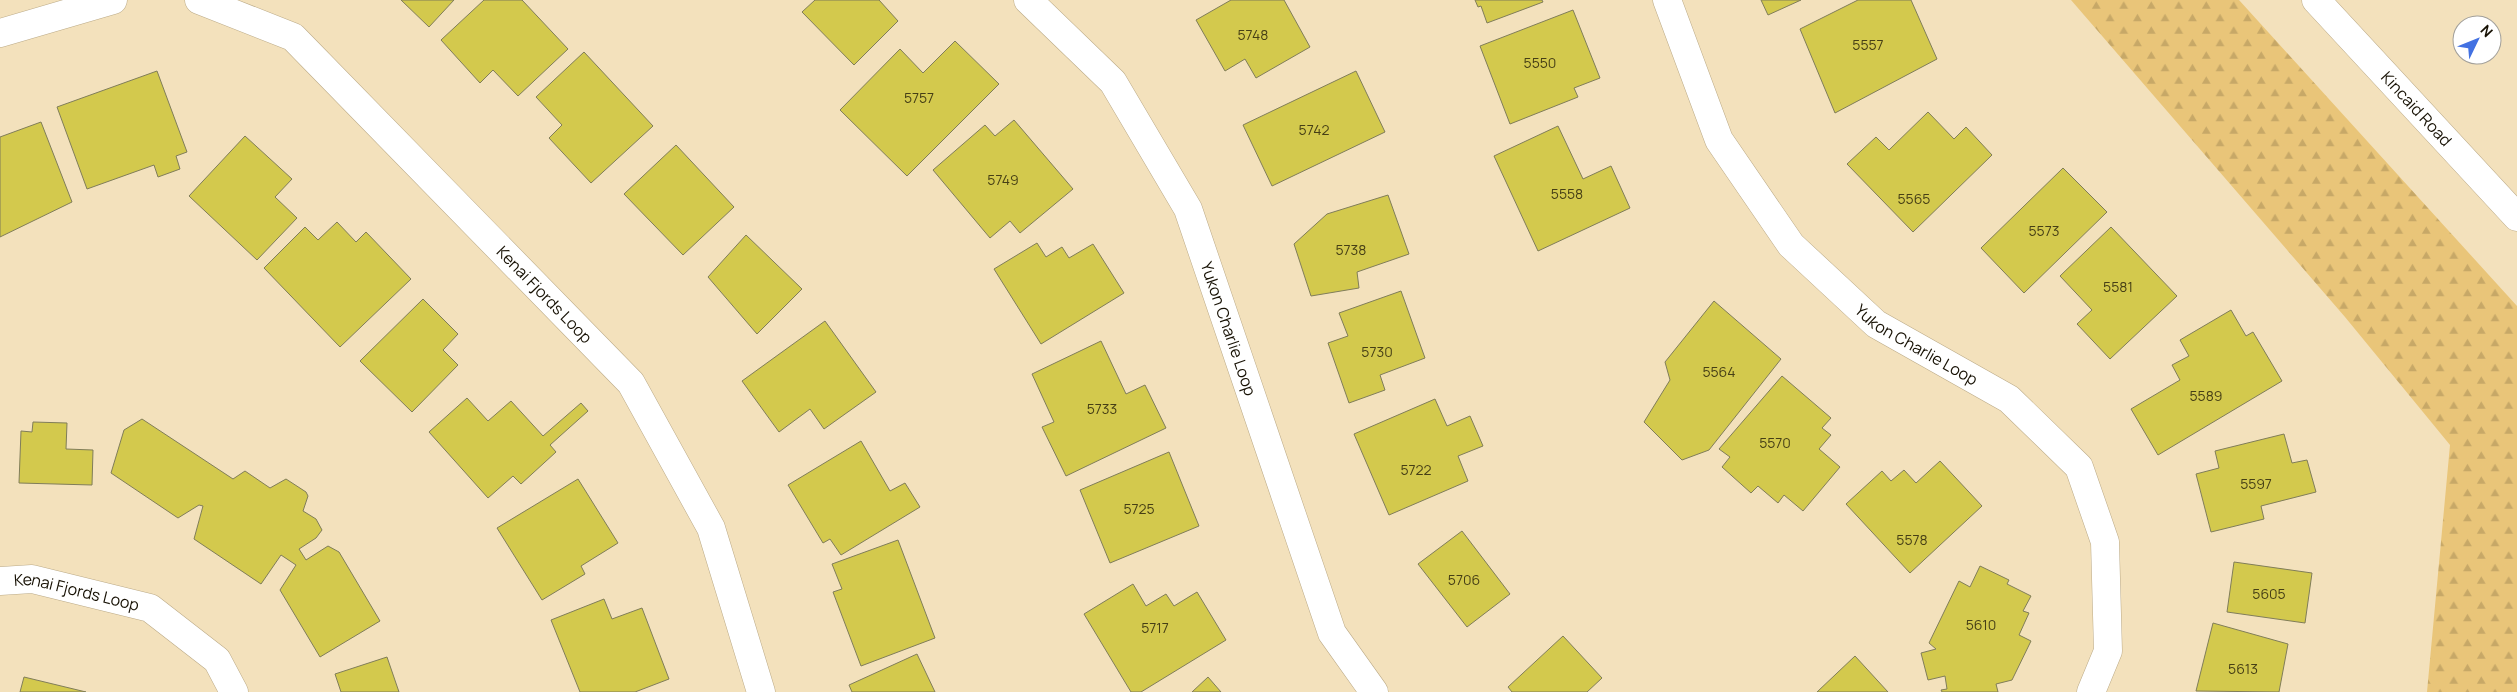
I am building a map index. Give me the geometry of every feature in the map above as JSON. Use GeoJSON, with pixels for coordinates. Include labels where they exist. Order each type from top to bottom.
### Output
{"type":"FeatureCollection","features":[{"type":"Feature","properties":{"kind":"street"},"geometry":{"type":"LineString","coordinates":[[0,33],[113,0]]}},
{"type":"Feature","properties":{"kind":"street","name":"Kenai Fjords Loop"},"geometry":{"type":"LineString","coordinates":[[199,0],[293,37],[631,383],[710,528],[761,692]]}},
{"type":"Feature","properties":{"kind":"street","name":"Yukon Charlie Loop"},"geometry":{"type":"LineString","coordinates":[[1028,0],[1113,82],[1188,209],[1332,633],[1374,692]]}},
{"type":"Feature","properties":{"kind":"street","name":"Yukon Charlie Loop"},"geometry":{"type":"LineString","coordinates":[[1667,0],[1719,140],[1791,245],[1876,324],[2009,399],[2078,467],[2105,542],[2108,651],[2091,692]]}},
{"type":"Feature","properties":{"kind":"street","name":"Kincaid Road"},"geometry":{"type":"LineString","coordinates":[[2316,0],[2517,217]]}},
{"type":"Feature","properties":{"kind":"street","name":"Kenai Fjords Loop"},"geometry":{"type":"LineString","coordinates":[[0,581],[32,579],[150,608],[217,660],[234,692]]}},
{"type":"Feature","properties":{"kind":"green space"},"geometry":{"type":"Polygon","coordinates":[[[2071,0],[2239,0],[2517,306],[2517,692],[2427,692],[2450,445],[2345,317],[2071,0]]]}},
{"type":"Feature","properties":{"kind":"building"},"geometry":{"type":"Polygon","coordinates":[[[401,0],[454,0],[429,27],[401,0]]]}},
{"type":"Feature","properties":{"kind":"building"},"geometry":{"type":"Polygon","coordinates":[[[484,0],[522,0],[568,49],[518,96],[493,70],[480,83],[441,40],[484,0]]]}},
{"type":"Feature","properties":{"kind":"building"},"geometry":{"type":"Polygon","coordinates":[[[815,0],[879,0],[898,21],[854,65],[802,12],[815,0]]]}},
{"type":"Feature","properties":{"kind":"building"},"geometry":{"type":"Polygon","coordinates":[[[1231,0],[1284,0],[1310,47],[1256,78],[1245,59],[1225,71],[1196,20],[1231,0]]]}},
{"type":"Feature","properties":{"kind":"building"},"geometry":{"type":"Polygon","coordinates":[[[1475,0],[1542,0],[1543,2],[1487,23],[1481,6],[1478,7],[1475,0]]]}},
{"type":"Feature","properties":{"kind":"building"},"geometry":{"type":"Polygon","coordinates":[[[1761,0],[1801,0],[1768,15],[1761,0]]]}},
{"type":"Feature","properties":{"kind":"building"},"geometry":{"type":"Polygon","coordinates":[[[1858,0],[1911,0],[1937,59],[1835,113],[1800,29],[1858,0]]]}},
{"type":"Feature","properties":{"kind":"building"},"geometry":{"type":"Polygon","coordinates":[[[1573,10],[1600,78],[1574,88],[1578,97],[1510,124],[1480,46],[1573,10]]]}},
{"type":"Feature","properties":{"kind":"building"},"geometry":{"type":"Polygon","coordinates":[[[955,41],[999,84],[907,176],[840,110],[900,49],[923,73],[955,41]]]}},
{"type":"Feature","properties":{"kind":"building"},"geometry":{"type":"Polygon","coordinates":[[[584,52],[653,126],[591,183],[549,138],[562,125],[536,97],[584,52]]]}},
{"type":"Feature","properties":{"kind":"building"},"geometry":{"type":"Polygon","coordinates":[[[157,71],[187,152],[176,156],[180,169],[158,177],[154,165],[87,189],[57,107],[157,71]]]}},
{"type":"Feature","properties":{"kind":"building"},"geometry":{"type":"Polygon","coordinates":[[[1356,71],[1385,132],[1272,186],[1243,125],[1356,71]]]}},
{"type":"Feature","properties":{"kind":"building"},"geometry":{"type":"Polygon","coordinates":[[[1928,112],[1954,139],[1966,127],[1992,155],[1913,232],[1847,164],[1876,137],[1889,150],[1928,112]]]}},
{"type":"Feature","properties":{"kind":"building"},"geometry":{"type":"Polygon","coordinates":[[[1014,120],[1073,189],[1020,233],[1010,221],[990,238],[933,170],[985,125],[995,136],[1014,120]]]}},
{"type":"Feature","properties":{"kind":"building"},"geometry":{"type":"Polygon","coordinates":[[[41,122],[72,202],[0,237],[0,137],[41,122]]]}},
{"type":"Feature","properties":{"kind":"building"},"geometry":{"type":"Polygon","coordinates":[[[1558,126],[1583,179],[1611,166],[1630,208],[1538,251],[1494,156],[1558,126]]]}},
{"type":"Feature","properties":{"kind":"building"},"geometry":{"type":"Polygon","coordinates":[[[245,136],[292,179],[275,197],[297,218],[257,260],[189,196],[245,136]]]}},
{"type":"Feature","properties":{"kind":"building"},"geometry":{"type":"Polygon","coordinates":[[[676,145],[734,207],[683,255],[624,194],[676,145]]]}},
{"type":"Feature","properties":{"kind":"building"},"geometry":{"type":"Polygon","coordinates":[[[2063,168],[2107,212],[2024,293],[1981,248],[2063,168]]]}},
{"type":"Feature","properties":{"kind":"building"},"geometry":{"type":"Polygon","coordinates":[[[1388,195],[1409,254],[1357,272],[1359,288],[1311,296],[1294,244],[1327,214],[1388,195]]]}},
{"type":"Feature","properties":{"kind":"building"},"geometry":{"type":"Polygon","coordinates":[[[337,222],[356,242],[366,232],[411,279],[340,347],[264,268],[305,227],[318,240],[337,222]]]}},
{"type":"Feature","properties":{"kind":"building"},"geometry":{"type":"Polygon","coordinates":[[[2111,227],[2177,296],[2110,359],[2077,324],[2092,310],[2060,276],[2111,227]]]}},
{"type":"Feature","properties":{"kind":"building"},"geometry":{"type":"Polygon","coordinates":[[[746,235],[802,289],[757,334],[708,277],[746,235]]]}},
{"type":"Feature","properties":{"kind":"building"},"geometry":{"type":"Polygon","coordinates":[[[1037,243],[1046,257],[1062,247],[1069,258],[1093,244],[1124,293],[1041,344],[994,269],[1037,243]]]}},
{"type":"Feature","properties":{"kind":"building"},"geometry":{"type":"Polygon","coordinates":[[[1401,291],[1425,358],[1380,375],[1385,390],[1349,403],[1328,343],[1348,336],[1339,313],[1401,291]]]}},
{"type":"Feature","properties":{"kind":"building"},"geometry":{"type":"Polygon","coordinates":[[[423,299],[458,334],[443,350],[458,365],[412,412],[360,361],[423,299]]]}},
{"type":"Feature","properties":{"kind":"building"},"geometry":{"type":"Polygon","coordinates":[[[1714,301],[1781,359],[1709,450],[1682,460],[1644,422],[1670,380],[1665,362],[1714,301]]]}},
{"type":"Feature","properties":{"kind":"building"},"geometry":{"type":"Polygon","coordinates":[[[2231,310],[2246,336],[2253,332],[2282,381],[2158,455],[2131,409],[2180,380],[2172,365],[2189,356],[2180,340],[2231,310]]]}},
{"type":"Feature","properties":{"kind":"building"},"geometry":{"type":"Polygon","coordinates":[[[825,321],[876,392],[824,429],[810,409],[779,432],[742,381],[825,321]]]}},
{"type":"Feature","properties":{"kind":"building"},"geometry":{"type":"Polygon","coordinates":[[[1101,341],[1126,394],[1145,385],[1166,428],[1066,476],[1042,427],[1054,422],[1032,374],[1101,341]]]}},
{"type":"Feature","properties":{"kind":"building"},"geometry":{"type":"Polygon","coordinates":[[[1782,376],[1831,418],[1822,428],[1831,435],[1819,449],[1840,467],[1803,511],[1784,495],[1778,503],[1758,486],[1751,493],[1722,467],[1730,457],[1719,449],[1782,376]]]}},
{"type":"Feature","properties":{"kind":"building"},"geometry":{"type":"Polygon","coordinates":[[[467,398],[488,421],[511,401],[543,436],[581,403],[588,411],[550,445],[556,452],[521,484],[513,476],[488,498],[429,432],[467,398]]]}},
{"type":"Feature","properties":{"kind":"building"},"geometry":{"type":"Polygon","coordinates":[[[1435,399],[1447,426],[1470,416],[1483,446],[1458,456],[1468,481],[1389,515],[1354,434],[1435,399]]]}},
{"type":"Feature","properties":{"kind":"building"},"geometry":{"type":"Polygon","coordinates":[[[142,419],[233,479],[245,471],[270,488],[286,479],[306,492],[308,496],[303,511],[316,519],[322,530],[316,538],[299,549],[306,560],[328,546],[339,552],[380,621],[320,657],[280,590],[296,565],[281,555],[261,584],[194,539],[203,506],[199,505],[178,518],[111,473],[124,430],[142,419]]]}},
{"type":"Feature","properties":{"kind":"building"},"geometry":{"type":"Polygon","coordinates":[[[33,422],[67,423],[66,449],[93,450],[92,485],[19,483],[21,431],[32,432],[33,422]]]}},
{"type":"Feature","properties":{"kind":"building"},"geometry":{"type":"Polygon","coordinates":[[[2284,434],[2292,463],[2307,460],[2316,492],[2261,506],[2264,519],[2211,532],[2196,474],[2219,468],[2215,451],[2284,434]]]}},
{"type":"Feature","properties":{"kind":"building"},"geometry":{"type":"Polygon","coordinates":[[[861,441],[890,491],[905,483],[920,507],[841,555],[830,539],[823,543],[788,485],[861,441]]]}},
{"type":"Feature","properties":{"kind":"building"},"geometry":{"type":"Polygon","coordinates":[[[1169,452],[1199,526],[1110,563],[1080,490],[1169,452]]]}},
{"type":"Feature","properties":{"kind":"building"},"geometry":{"type":"Polygon","coordinates":[[[1940,461],[1982,506],[1910,573],[1846,504],[1882,471],[1891,481],[1904,470],[1916,483],[1940,461]]]}},
{"type":"Feature","properties":{"kind":"building"},"geometry":{"type":"Polygon","coordinates":[[[578,479],[618,543],[581,566],[585,574],[542,600],[497,528],[578,479]]]}},
{"type":"Feature","properties":{"kind":"building"},"geometry":{"type":"Polygon","coordinates":[[[1462,531],[1510,594],[1467,627],[1418,564],[1462,531]]]}},
{"type":"Feature","properties":{"kind":"building"},"geometry":{"type":"Polygon","coordinates":[[[898,540],[935,638],[861,666],[833,592],[842,589],[832,564],[898,540]]]}},
{"type":"Feature","properties":{"kind":"building"},"geometry":{"type":"Polygon","coordinates":[[[2234,562],[2312,573],[2305,623],[2227,612],[2234,562]]]}},
{"type":"Feature","properties":{"kind":"building"},"geometry":{"type":"Polygon","coordinates":[[[1980,566],[2009,580],[2007,584],[2031,596],[2023,611],[2029,613],[2019,635],[2031,641],[2012,680],[1996,684],[1998,692],[1942,692],[1941,690],[1947,689],[1945,676],[1928,680],[1921,653],[1936,649],[1929,643],[1959,581],[1970,587],[1980,566]]]}},
{"type":"Feature","properties":{"kind":"building"},"geometry":{"type":"Polygon","coordinates":[[[1133,584],[1146,606],[1166,594],[1174,606],[1197,592],[1226,640],[1141,692],[1131,692],[1084,614],[1133,584]]]}},
{"type":"Feature","properties":{"kind":"building"},"geometry":{"type":"Polygon","coordinates":[[[604,599],[612,619],[642,608],[669,679],[635,692],[580,692],[551,620],[604,599]]]}},
{"type":"Feature","properties":{"kind":"building"},"geometry":{"type":"Polygon","coordinates":[[[2213,623],[2288,644],[2279,692],[2196,691],[2213,623]]]}},
{"type":"Feature","properties":{"kind":"building"},"geometry":{"type":"Polygon","coordinates":[[[1563,636],[1602,678],[1587,692],[1512,692],[1508,687],[1563,636]]]}},
{"type":"Feature","properties":{"kind":"building"},"geometry":{"type":"Polygon","coordinates":[[[917,654],[935,692],[852,692],[849,685],[917,654]]]}},
{"type":"Feature","properties":{"kind":"building"},"geometry":{"type":"Polygon","coordinates":[[[1855,656],[1888,692],[1817,692],[1855,656]]]}},
{"type":"Feature","properties":{"kind":"building"},"geometry":{"type":"Polygon","coordinates":[[[387,657],[399,692],[341,692],[335,674],[387,657]]]}},
{"type":"Feature","properties":{"kind":"building"},"geometry":{"type":"Polygon","coordinates":[[[24,677],[86,692],[20,692],[24,677]]]}},
{"type":"Feature","properties":{"kind":"building"},"geometry":{"type":"Polygon","coordinates":[[[1208,677],[1221,692],[1192,692],[1208,677]]]}}]}
